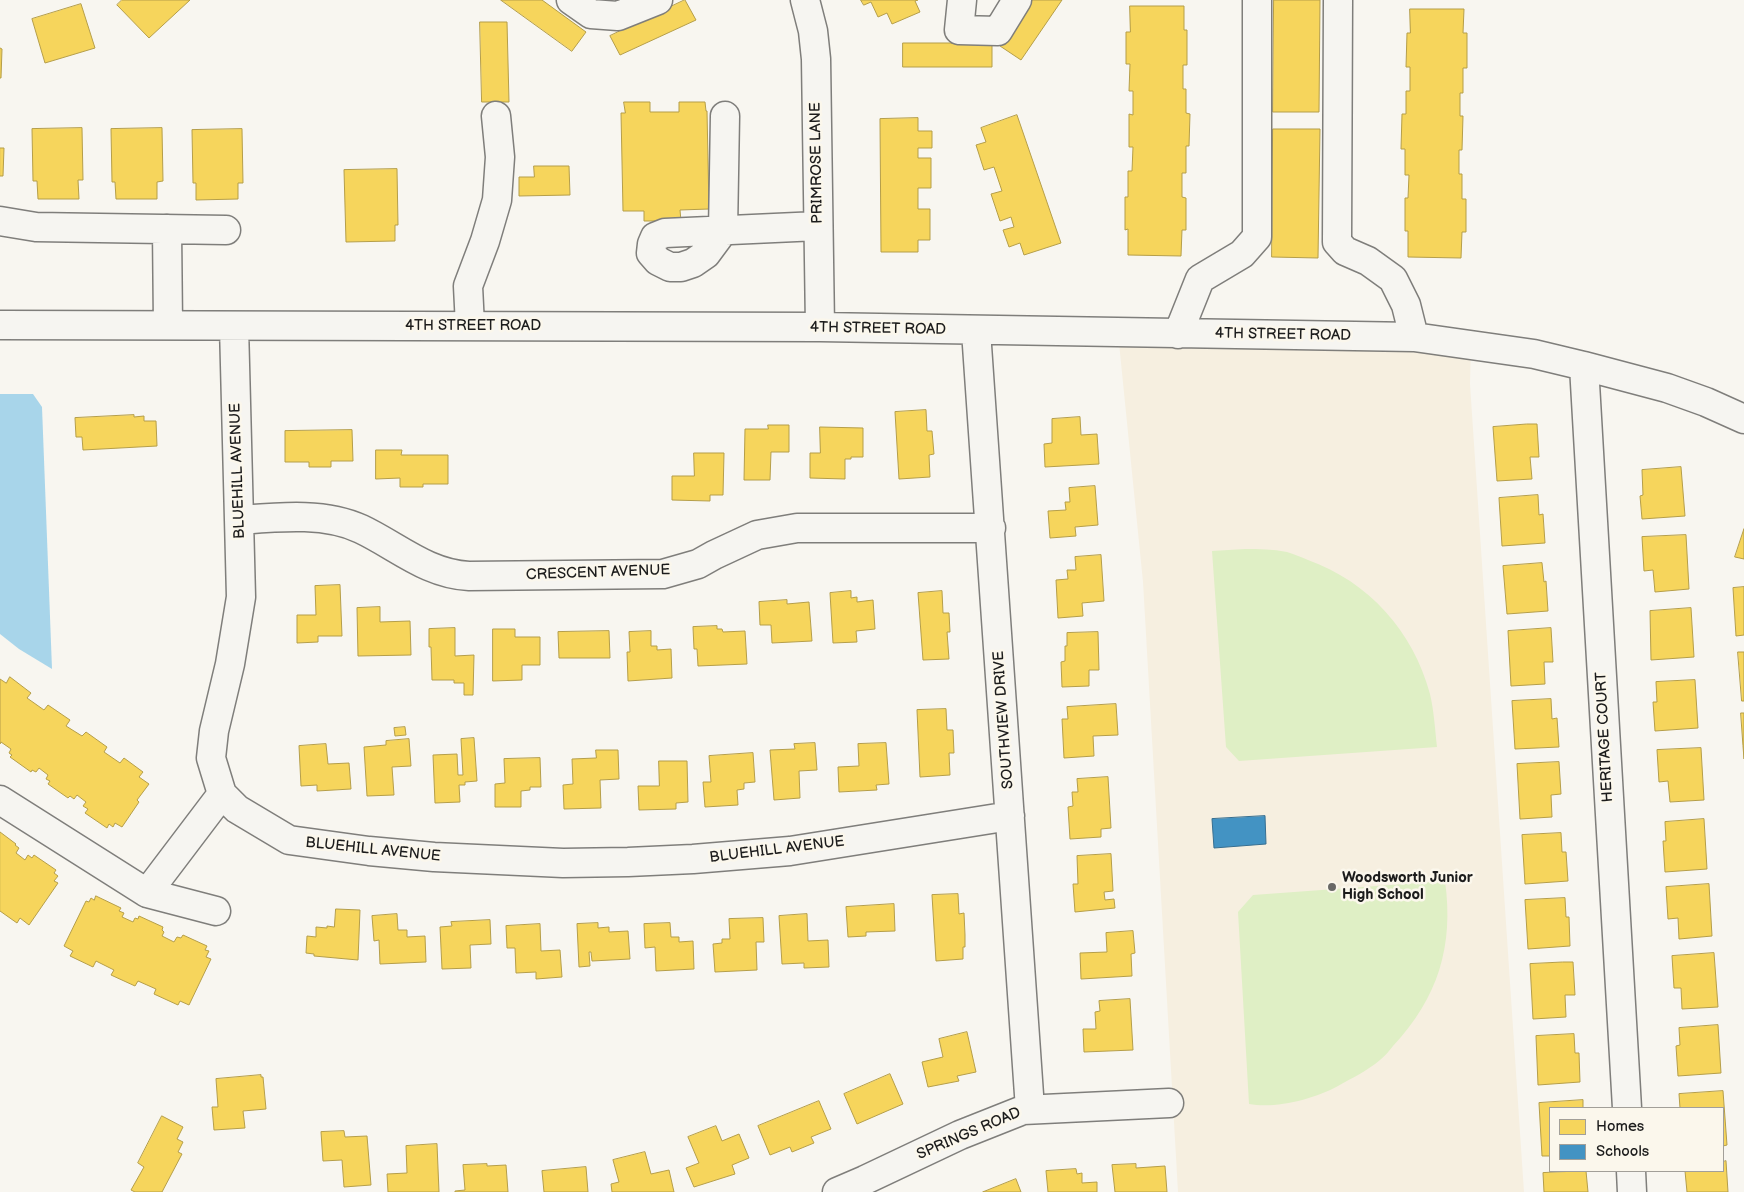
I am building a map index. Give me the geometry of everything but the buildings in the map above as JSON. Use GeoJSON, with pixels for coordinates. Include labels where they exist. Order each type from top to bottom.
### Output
{"type":"FeatureCollection","features":[{"type":"Feature","properties":{"kind":"street"},"geometry":{"type":"LineString","coordinates":[[571,0],[591,14],[618,16],[658,0]]}},
{"type":"Feature","properties":{"kind":"street","name":"PRIMROSE LANE"},"geometry":{"type":"LineString","coordinates":[[805,0],[813,31],[816,59],[820,327]]}},
{"type":"Feature","properties":{"kind":"street"},"geometry":{"type":"LineString","coordinates":[[962,0],[959,30],[998,30],[1017,0]]}},
{"type":"Feature","properties":{"kind":"street"},"geometry":{"type":"LineString","coordinates":[[1178,334],[1200,279],[1242,254],[1257,237],[1257,0]]}},
{"type":"Feature","properties":{"kind":"street"},"geometry":{"type":"LineString","coordinates":[[1338,0],[1337,242],[1345,251],[1368,261],[1393,278],[1406,305],[1414,337]]}},
{"type":"Feature","properties":{"kind":"street"},"geometry":{"type":"LineString","coordinates":[[470,326],[468,286],[497,200],[500,157],[496,116]]}},
{"type":"Feature","properties":{"kind":"street"},"geometry":{"type":"LineString","coordinates":[[725,116],[724,231],[818,226]]}},
{"type":"Feature","properties":{"kind":"street"},"geometry":{"type":"LineString","coordinates":[[0,221],[36,227],[226,230]]}},
{"type":"Feature","properties":{"kind":"street"},"geometry":{"type":"LineString","coordinates":[[167,229],[168,326]]}},
{"type":"Feature","properties":{"kind":"street","name":"4TH STREET ROAD"},"geometry":{"type":"LineString","coordinates":[[0,326],[820,327],[1414,337],[1534,354],[1584,366],[1666,388],[1706,402],[1744,419]]}},
{"type":"Feature","properties":{"kind":"street","name":"BLUEHILL AVENUE"},"geometry":{"type":"LineString","coordinates":[[234,326],[241,597],[230,664],[214,731],[211,758],[222,794],[237,809],[290,840],[410,855],[531,862],[620,862],[725,857],[790,851],[1010,816]]}},
{"type":"Feature","properties":{"kind":"street","name":"SOUTHVIEW DRIVE"},"geometry":{"type":"LineString","coordinates":[[976,331],[1030,1109]]}},
{"type":"Feature","properties":{"kind":"street","name":"HERITAGE COURT"},"geometry":{"type":"LineString","coordinates":[[1584,366],[1627,1107]]}},
{"type":"Feature","properties":{"kind":"street","name":"CRESCENT AVENUE"},"geometry":{"type":"LineString","coordinates":[[239,520],[293,516],[338,521],[360,528],[433,569],[450,574],[469,576],[663,574],[698,564],[757,535],[798,528],[991,528]]}},
{"type":"Feature","properties":{"kind":"street"},"geometry":{"type":"LineString","coordinates":[[147,893],[222,794]]}},
{"type":"Feature","properties":{"kind":"street"},"geometry":{"type":"LineString","coordinates":[[0,800],[147,893],[216,911]]}},
{"type":"Feature","properties":{"kind":"street","name":"SPRINGS ROAD"},"geometry":{"type":"LineString","coordinates":[[837,1192],[960,1135],[1023,1110],[1169,1103]]}},
{"type":"Feature","properties":{"kind":"street"},"geometry":{"type":"LineString","coordinates":[[1631,1172],[1632,1192]]}},
{"type":"Feature","properties":{"kind":"shaded area","name":"Woodsworth Junior High School"},"geometry":{"type":"Polygon","coordinates":[[[1118,333],[1471,344],[1470,384],[1524,1192],[1178,1192],[1143,582],[1118,333]]]}},
{"type":"Feature","properties":{"kind":"green space"},"geometry":{"type":"Polygon","coordinates":[[[1245,549],[1287,552],[1330,569],[1369,595],[1386,612],[1400,630],[1422,671],[1430,694],[1437,747],[1239,761],[1226,747],[1212,551],[1245,549]]]}},
{"type":"Feature","properties":{"kind":"green space"},"geometry":{"type":"Polygon","coordinates":[[[1445,881],[1447,927],[1439,970],[1432,990],[1409,1028],[1375,1064],[1328,1091],[1306,1099],[1283,1104],[1249,1104],[1238,912],[1253,895],[1445,881]]]}},
{"type":"Feature","properties":{"kind":"water"},"geometry":{"type":"Polygon","coordinates":[[[0,394],[33,394],[42,407],[52,669],[19,649],[0,634],[0,394]]]}},
{"type":"Feature","properties":{"kind":"place","name":"Woodsworth Junior High School"},"geometry":{"type":"Point","coordinates":[1332,887]}}]}
